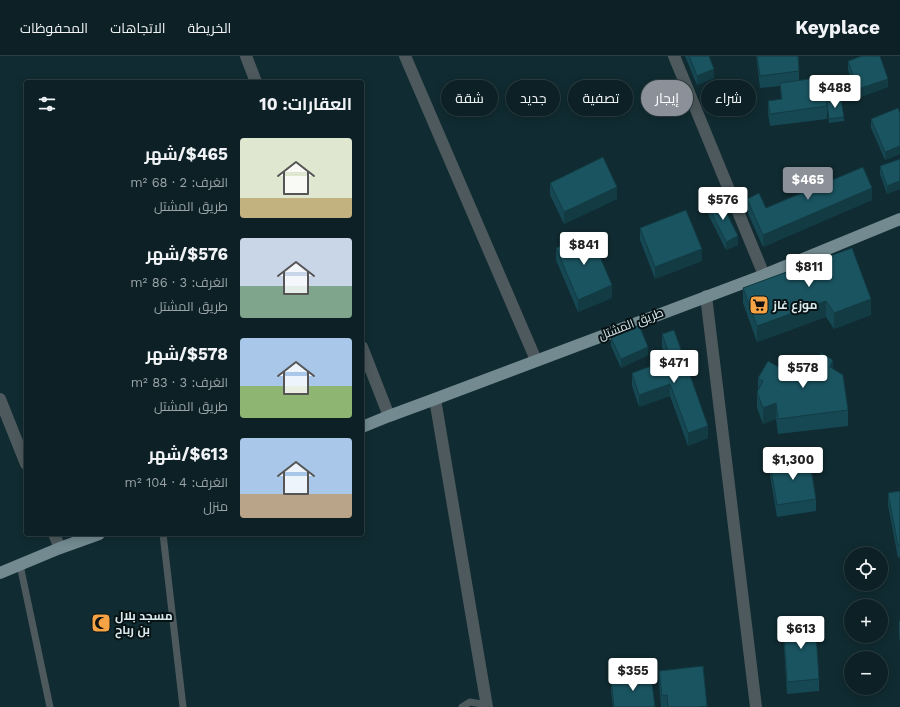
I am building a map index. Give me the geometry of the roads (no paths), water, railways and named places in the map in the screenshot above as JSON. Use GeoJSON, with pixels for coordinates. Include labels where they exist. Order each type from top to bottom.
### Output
{"type":"FeatureCollection","features":[{"type":"Feature","properties":{"kind":"main road","name":"طريق المشتل"},"geometry":{"type":"LineString","coordinates":[[364,426],[764,274],[900,219]]}},
{"type":"Feature","properties":{"kind":"main road"},"geometry":{"type":"LineString","coordinates":[[0,573],[93,536]]}},
{"type":"Feature","properties":{"kind":"street"},"geometry":{"type":"LineString","coordinates":[[246,56],[255,80]]}},
{"type":"Feature","properties":{"kind":"street"},"geometry":{"type":"LineString","coordinates":[[405,56],[536,360]]}},
{"type":"Feature","properties":{"kind":"street"},"geometry":{"type":"LineString","coordinates":[[674,56],[764,274]]}},
{"type":"Feature","properties":{"kind":"street"},"geometry":{"type":"LineString","coordinates":[[706,296],[756,707]]}},
{"type":"Feature","properties":{"kind":"street"},"geometry":{"type":"LineString","coordinates":[[364,352],[389,416]]}},
{"type":"Feature","properties":{"kind":"street"},"geometry":{"type":"LineString","coordinates":[[0,399],[24,459]]}},
{"type":"Feature","properties":{"kind":"street"},"geometry":{"type":"LineString","coordinates":[[435,400],[487,706]]}},
{"type":"Feature","properties":{"kind":"street"},"geometry":{"type":"LineString","coordinates":[[55,536],[60,548]]}},
{"type":"Feature","properties":{"kind":"lane"},"geometry":{"type":"LineString","coordinates":[[163,536],[183,707]]}},
{"type":"Feature","properties":{"kind":"lane"},"geometry":{"type":"LineString","coordinates":[[20,565],[50,707]]}},
{"type":"Feature","properties":{"kind":"lane"},"geometry":{"type":"LineString","coordinates":[[462,707],[470,702],[487,706]]}},
{"type":"Feature","properties":{"kind":"place","name":"موزع غاز"},"geometry":{"type":"Point","coordinates":[759,305]}},
{"type":"Feature","properties":{"kind":"place","name":"مسجد بلال بن رباح"},"geometry":{"type":"Point","coordinates":[101,623]}}]}
